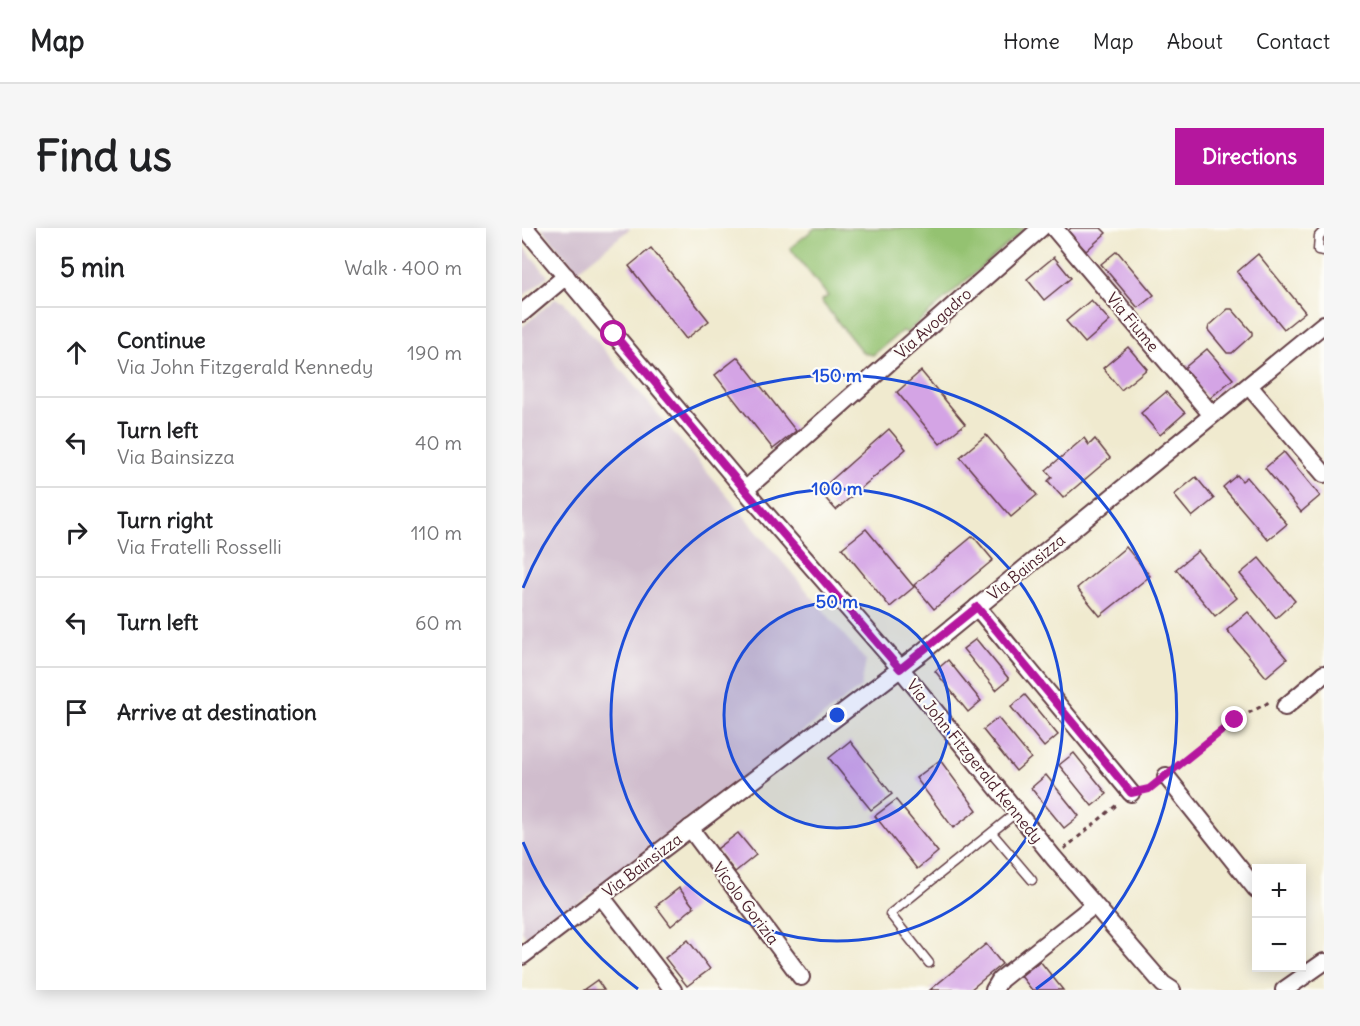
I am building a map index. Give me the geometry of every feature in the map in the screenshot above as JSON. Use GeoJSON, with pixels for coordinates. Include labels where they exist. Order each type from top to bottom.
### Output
{"type":"FeatureCollection","features":[{"type":"Feature","properties":{"kind":"street","name":"Via John Fitzgerald Kennedy"},"geometry":{"type":"LineString","coordinates":[[525,228],[745,490],[900,669],[1054,858],[1163,984],[1172,990]]}},
{"type":"Feature","properties":{"kind":"street","name":"Via Avogadro"},"geometry":{"type":"LineString","coordinates":[[745,490],[1041,228]]}},
{"type":"Feature","properties":{"kind":"street","name":"Via Fiume"},"geometry":{"type":"LineString","coordinates":[[1054,228],[1212,415]]}},
{"type":"Feature","properties":{"kind":"street"},"geometry":{"type":"LineString","coordinates":[[522,313],[566,276]]}},
{"type":"Feature","properties":{"kind":"street","name":"Via Bainsizza"},"geometry":{"type":"LineString","coordinates":[[522,956],[900,669],[1324,324]]}},
{"type":"Feature","properties":{"kind":"street"},"geometry":{"type":"LineString","coordinates":[[1249,386],[1324,474]]}},
{"type":"Feature","properties":{"kind":"street"},"geometry":{"type":"LineString","coordinates":[[977,607],[1131,793]]}},
{"type":"Feature","properties":{"kind":"street"},"geometry":{"type":"LineString","coordinates":[[1280,702],[1324,674]]}},
{"type":"Feature","properties":{"kind":"street"},"geometry":{"type":"LineString","coordinates":[[1166,776],[1252,883]]}},
{"type":"Feature","properties":{"kind":"street","name":"Vicolo Gorizia"},"geometry":{"type":"LineString","coordinates":[[690,828],[801,977]]}},
{"type":"Feature","properties":{"kind":"street"},"geometry":{"type":"LineString","coordinates":[[601,896],[673,990]]}},
{"type":"Feature","properties":{"kind":"street"},"geometry":{"type":"LineString","coordinates":[[994,990],[1000,980],[1094,905]]}},
{"type":"Feature","properties":{"kind":"street"},"geometry":{"type":"LineString","coordinates":[[1284,990],[1324,962]]}},
{"type":"Feature","properties":{"kind":"lane"},"geometry":{"type":"LineString","coordinates":[[1324,231],[1319,236],[1318,250],[1324,251]]}},
{"type":"Feature","properties":{"kind":"lane"},"geometry":{"type":"LineString","coordinates":[[929,963],[891,914],[1017,812]]}},
{"type":"Feature","properties":{"kind":"lane"},"geometry":{"type":"LineString","coordinates":[[992,833],[1032,880]]}},
{"type":"Feature","properties":{"kind":"path"},"geometry":{"type":"LineString","coordinates":[[1166,776],[1235,720],[1266,704],[1280,702]]}},
{"type":"Feature","properties":{"kind":"path"},"geometry":{"type":"LineString","coordinates":[[1054,858],[1131,793]]}},
{"type":"Feature","properties":{"kind":"shaded area"},"geometry":{"type":"Polygon","coordinates":[[[542,228],[631,228],[577,271],[542,228]]]}},
{"type":"Feature","properties":{"kind":"shaded area"},"geometry":{"type":"Polygon","coordinates":[[[522,245],[548,276],[522,297],[522,245]]]}},
{"type":"Feature","properties":{"kind":"shaded area"},"geometry":{"type":"Polygon","coordinates":[[[555,299],[564,302],[866,661],[861,687],[529,941],[522,931],[522,327],[555,299]]]}},
{"type":"Feature","properties":{"kind":"green space"},"geometry":{"type":"Polygon","coordinates":[[[815,228],[1026,228],[906,333],[903,330],[873,355],[863,353],[821,301],[828,296],[790,248],[815,228]]]}},
{"type":"Feature","properties":{"kind":"building"},"geometry":{"type":"Polygon","coordinates":[[[1071,228],[1101,228],[1106,233],[1086,251],[1068,231],[1071,228]]]}},
{"type":"Feature","properties":{"kind":"building"},"geometry":{"type":"Polygon","coordinates":[[[651,248],[709,321],[686,339],[629,266],[651,248]]]}},
{"type":"Feature","properties":{"kind":"building"},"geometry":{"type":"Polygon","coordinates":[[[1117,251],[1154,295],[1138,308],[1101,264],[1117,251]]]}},
{"type":"Feature","properties":{"kind":"building"},"geometry":{"type":"Polygon","coordinates":[[[1258,254],[1305,312],[1284,329],[1237,272],[1258,254]]]}},
{"type":"Feature","properties":{"kind":"building"},"geometry":{"type":"Polygon","coordinates":[[[1054,257],[1071,278],[1044,300],[1027,279],[1054,257]]]}},
{"type":"Feature","properties":{"kind":"building"},"geometry":{"type":"Polygon","coordinates":[[[1091,300],[1110,321],[1085,343],[1066,321],[1091,300]]]}},
{"type":"Feature","properties":{"kind":"building"},"geometry":{"type":"Polygon","coordinates":[[[1228,309],[1232,309],[1252,332],[1252,335],[1232,353],[1227,353],[1208,330],[1209,326],[1228,309]]]}},
{"type":"Feature","properties":{"kind":"building"},"geometry":{"type":"Polygon","coordinates":[[[1128,347],[1147,369],[1121,390],[1103,368],[1128,347]]]}},
{"type":"Feature","properties":{"kind":"building"},"geometry":{"type":"Polygon","coordinates":[[[1207,349],[1233,379],[1209,399],[1183,369],[1207,349]]]}},
{"type":"Feature","properties":{"kind":"building"},"geometry":{"type":"Polygon","coordinates":[[[738,357],[796,431],[773,449],[715,375],[738,357]]]}},
{"type":"Feature","properties":{"kind":"building"},"geometry":{"type":"Polygon","coordinates":[[[921,371],[965,424],[940,444],[897,392],[921,371]]]}},
{"type":"Feature","properties":{"kind":"building"},"geometry":{"type":"Polygon","coordinates":[[[1166,392],[1185,413],[1160,435],[1141,413],[1166,392]]]}},
{"type":"Feature","properties":{"kind":"building"},"geometry":{"type":"Polygon","coordinates":[[[889,429],[906,449],[836,510],[819,491],[889,429]]]}},
{"type":"Feature","properties":{"kind":"building"},"geometry":{"type":"Polygon","coordinates":[[[986,435],[1037,495],[1011,517],[960,457],[986,435]]]}},
{"type":"Feature","properties":{"kind":"building"},"geometry":{"type":"Polygon","coordinates":[[[1084,438],[1089,445],[1095,439],[1110,458],[1063,498],[1048,481],[1052,477],[1046,470],[1084,438]]]}},
{"type":"Feature","properties":{"kind":"building"},"geometry":{"type":"Polygon","coordinates":[[[1284,452],[1320,496],[1301,512],[1265,468],[1284,452]]]}},
{"type":"Feature","properties":{"kind":"building"},"geometry":{"type":"Polygon","coordinates":[[[1237,475],[1242,481],[1247,477],[1287,524],[1268,540],[1223,487],[1237,475]]]}},
{"type":"Feature","properties":{"kind":"building"},"geometry":{"type":"Polygon","coordinates":[[[1196,477],[1214,499],[1192,517],[1174,495],[1196,477]]]}},
{"type":"Feature","properties":{"kind":"building"},"geometry":{"type":"Polygon","coordinates":[[[866,529],[914,587],[890,607],[842,548],[866,529]]]}},
{"type":"Feature","properties":{"kind":"building"},"geometry":{"type":"Polygon","coordinates":[[[973,536],[993,560],[934,609],[914,585],[973,536]]]}},
{"type":"Feature","properties":{"kind":"building"},"geometry":{"type":"Polygon","coordinates":[[[1126,547],[1150,576],[1100,616],[1077,588],[1126,547]]]}},
{"type":"Feature","properties":{"kind":"building"},"geometry":{"type":"Polygon","coordinates":[[[1198,551],[1237,598],[1215,616],[1176,569],[1198,551]]]}},
{"type":"Feature","properties":{"kind":"building"},"geometry":{"type":"Polygon","coordinates":[[[1259,558],[1295,601],[1276,618],[1240,574],[1259,558]]]}},
{"type":"Feature","properties":{"kind":"building"},"geometry":{"type":"Polygon","coordinates":[[[1248,612],[1287,659],[1266,677],[1227,630],[1248,612]]]}},
{"type":"Feature","properties":{"kind":"building"},"geometry":{"type":"Polygon","coordinates":[[[976,639],[1009,679],[996,690],[963,649],[976,639]]]}},
{"type":"Feature","properties":{"kind":"building"},"geometry":{"type":"Polygon","coordinates":[[[948,660],[981,701],[968,712],[935,671],[948,660]]]}},
{"type":"Feature","properties":{"kind":"building"},"geometry":{"type":"Polygon","coordinates":[[[1025,695],[1058,735],[1044,747],[1011,707],[1025,695]]]}},
{"type":"Feature","properties":{"kind":"building"},"geometry":{"type":"Polygon","coordinates":[[[998,718],[1031,758],[1016,771],[983,730],[998,718]]]}},
{"type":"Feature","properties":{"kind":"building"},"geometry":{"type":"Polygon","coordinates":[[[850,741],[892,794],[871,810],[829,758],[850,741]]]}},
{"type":"Feature","properties":{"kind":"building"},"geometry":{"type":"Polygon","coordinates":[[[1074,753],[1107,794],[1092,806],[1059,765],[1074,753]]]}},
{"type":"Feature","properties":{"kind":"building"},"geometry":{"type":"Polygon","coordinates":[[[940,760],[977,810],[953,828],[916,778],[940,760]]]}},
{"type":"Feature","properties":{"kind":"building"},"geometry":{"type":"Polygon","coordinates":[[[1046,775],[1079,816],[1064,828],[1031,788],[1046,775]]]}},
{"type":"Feature","properties":{"kind":"building"},"geometry":{"type":"Polygon","coordinates":[[[896,800],[938,852],[917,869],[875,816],[896,800]]]}},
{"type":"Feature","properties":{"kind":"building"},"geometry":{"type":"Polygon","coordinates":[[[738,833],[756,855],[735,872],[717,849],[738,833]]]}},
{"type":"Feature","properties":{"kind":"building"},"geometry":{"type":"Polygon","coordinates":[[[679,888],[694,907],[671,926],[656,906],[679,888]]]}},
{"type":"Feature","properties":{"kind":"building"},"geometry":{"type":"Polygon","coordinates":[[[688,940],[710,969],[687,986],[665,958],[688,940]]]}},
{"type":"Feature","properties":{"kind":"building"},"geometry":{"type":"Polygon","coordinates":[[[986,944],[1002,964],[970,990],[930,990],[986,944]]]}},
{"type":"Feature","properties":{"kind":"building"},"geometry":{"type":"Polygon","coordinates":[[[1040,961],[1063,990],[1032,990],[1021,976],[1040,961]]]}},
{"type":"Feature","properties":{"kind":"building"},"geometry":{"type":"Polygon","coordinates":[[[597,980],[604,990],[583,990],[597,980]]]}},
{"type":"Feature","properties":{"kind":"route"},"geometry":{"type":"LineString","coordinates":[[614,334],[900,669],[977,607],[1131,793],[1149,789],[1235,720]]}}]}
